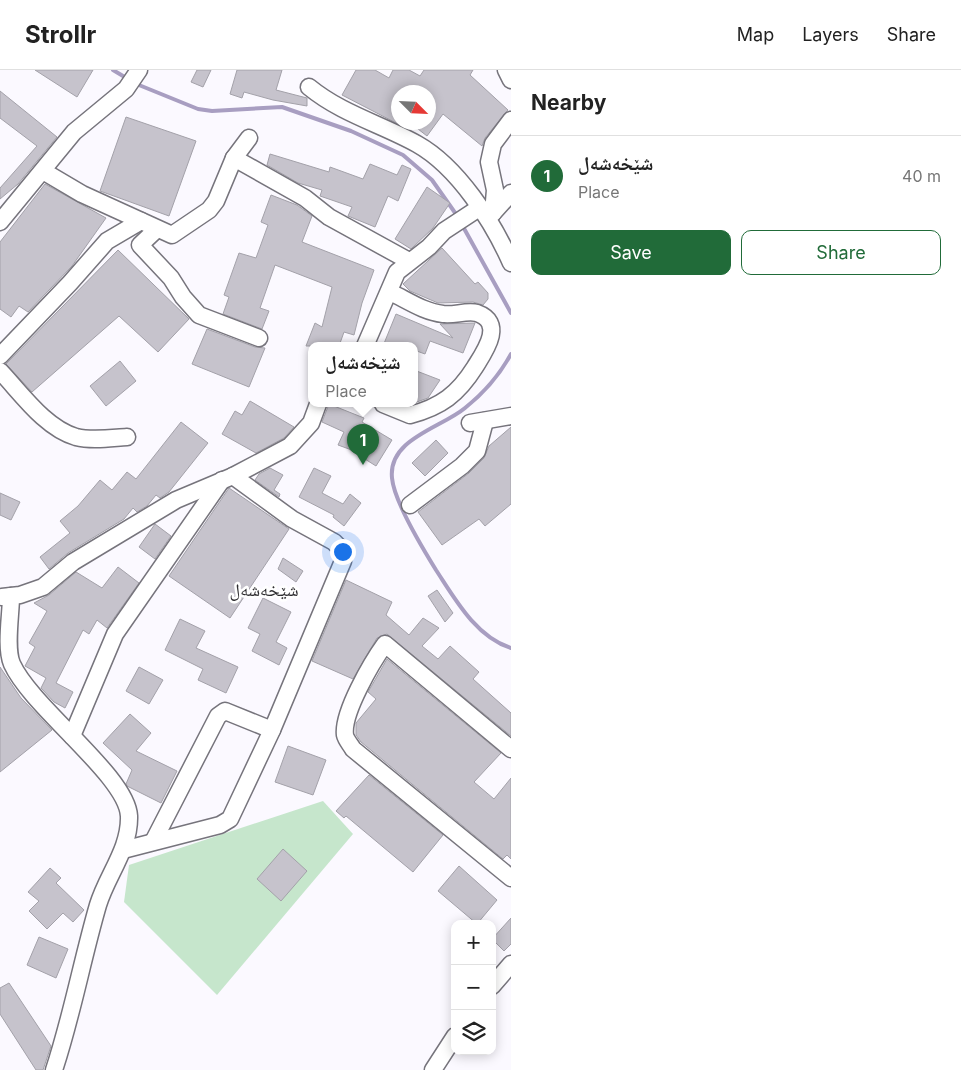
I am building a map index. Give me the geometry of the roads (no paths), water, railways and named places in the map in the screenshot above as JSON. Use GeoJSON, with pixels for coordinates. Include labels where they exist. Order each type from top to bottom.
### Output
{"type":"FeatureCollection","features":[{"type":"Feature","properties":{"kind":"street"},"geometry":{"type":"LineString","coordinates":[[506,70],[511,80]]}},
{"type":"Feature","properties":{"kind":"street"},"geometry":{"type":"LineString","coordinates":[[0,222],[74,132],[126,89],[138,72]]}},
{"type":"Feature","properties":{"kind":"street"},"geometry":{"type":"LineString","coordinates":[[309,87],[342,110],[417,144],[443,162],[479,212],[498,233],[511,263]]}},
{"type":"Feature","properties":{"kind":"street"},"geometry":{"type":"LineString","coordinates":[[479,212],[495,190],[489,162],[493,144],[511,120]]}},
{"type":"Feature","properties":{"kind":"street"},"geometry":{"type":"LineString","coordinates":[[43,171],[82,194],[172,235],[209,210],[216,201],[234,158],[249,138]]}},
{"type":"Feature","properties":{"kind":"street"},"geometry":{"type":"LineString","coordinates":[[234,158],[305,198],[329,217],[409,261]]}},
{"type":"Feature","properties":{"kind":"street"},"geometry":{"type":"LineString","coordinates":[[367,342],[397,272],[429,247],[444,231],[511,193]]}},
{"type":"Feature","properties":{"kind":"street"},"geometry":{"type":"LineString","coordinates":[[0,356],[60,294],[107,241],[141,221]]}},
{"type":"Feature","properties":{"kind":"street"},"geometry":{"type":"LineString","coordinates":[[156,229],[140,245],[170,278],[199,315],[259,338]]}},
{"type":"Feature","properties":{"kind":"street"},"geometry":{"type":"LineString","coordinates":[[389,407],[410,416],[449,399],[464,383],[489,344],[493,331],[489,321],[476,313],[444,315],[390,292]]}},
{"type":"Feature","properties":{"kind":"street"},"geometry":{"type":"LineString","coordinates":[[0,370],[42,416],[76,437],[127,437]]}},
{"type":"Feature","properties":{"kind":"street"},"geometry":{"type":"LineString","coordinates":[[54,1070],[99,902],[123,850],[129,815],[123,797],[108,776],[39,703],[11,662],[6,596],[44,588],[73,562],[176,500],[228,478],[290,446],[311,423],[317,407]]}},
{"type":"Feature","properties":{"kind":"street"},"geometry":{"type":"LineString","coordinates":[[410,505],[462,466],[477,450],[477,422],[511,416]]}},
{"type":"Feature","properties":{"kind":"street"},"geometry":{"type":"LineString","coordinates":[[123,850],[154,840],[220,825],[230,819],[272,730],[343,561],[343,551],[334,542],[292,519],[228,478]]}},
{"type":"Feature","properties":{"kind":"street"},"geometry":{"type":"LineString","coordinates":[[72,736],[115,634],[228,478]]}},
{"type":"Feature","properties":{"kind":"street"},"geometry":{"type":"LineString","coordinates":[[511,749],[385,644],[369,666],[347,720],[345,736],[353,749],[511,878]]}},
{"type":"Feature","properties":{"kind":"street"},"geometry":{"type":"LineString","coordinates":[[154,840],[218,716],[225,711],[272,730]]}},
{"type":"Feature","properties":{"kind":"street"},"geometry":{"type":"LineString","coordinates":[[496,981],[511,964]]}},
{"type":"Feature","properties":{"kind":"street"},"geometry":{"type":"LineString","coordinates":[[433,1070],[451,1042]]}},
{"type":"Feature","properties":{"kind":"waterway"},"geometry":{"type":"LineString","coordinates":[[113,70],[128,79]]}},
{"type":"Feature","properties":{"kind":"waterway"},"geometry":{"type":"LineString","coordinates":[[134,83],[198,109],[212,111],[282,107],[351,131],[403,155],[432,180],[458,217]]}},
{"type":"Feature","properties":{"kind":"waterway"},"geometry":{"type":"LineString","coordinates":[[461,223],[511,313]]}},
{"type":"Feature","properties":{"kind":"waterway"},"geometry":{"type":"LineString","coordinates":[[511,354],[496,377],[472,402],[455,415],[418,436],[398,453],[393,465],[392,478],[398,500],[410,525],[459,605],[487,635],[511,648]]}},
{"type":"Feature","properties":{"kind":"place","name":"شێخه‌شه‌ل"},"geometry":{"type":"Point","coordinates":[363,465]}},
{"type":"Feature","properties":{"kind":"district","name":"شێخەشەل"},"geometry":{"type":"Point","coordinates":[264,590]}}]}
